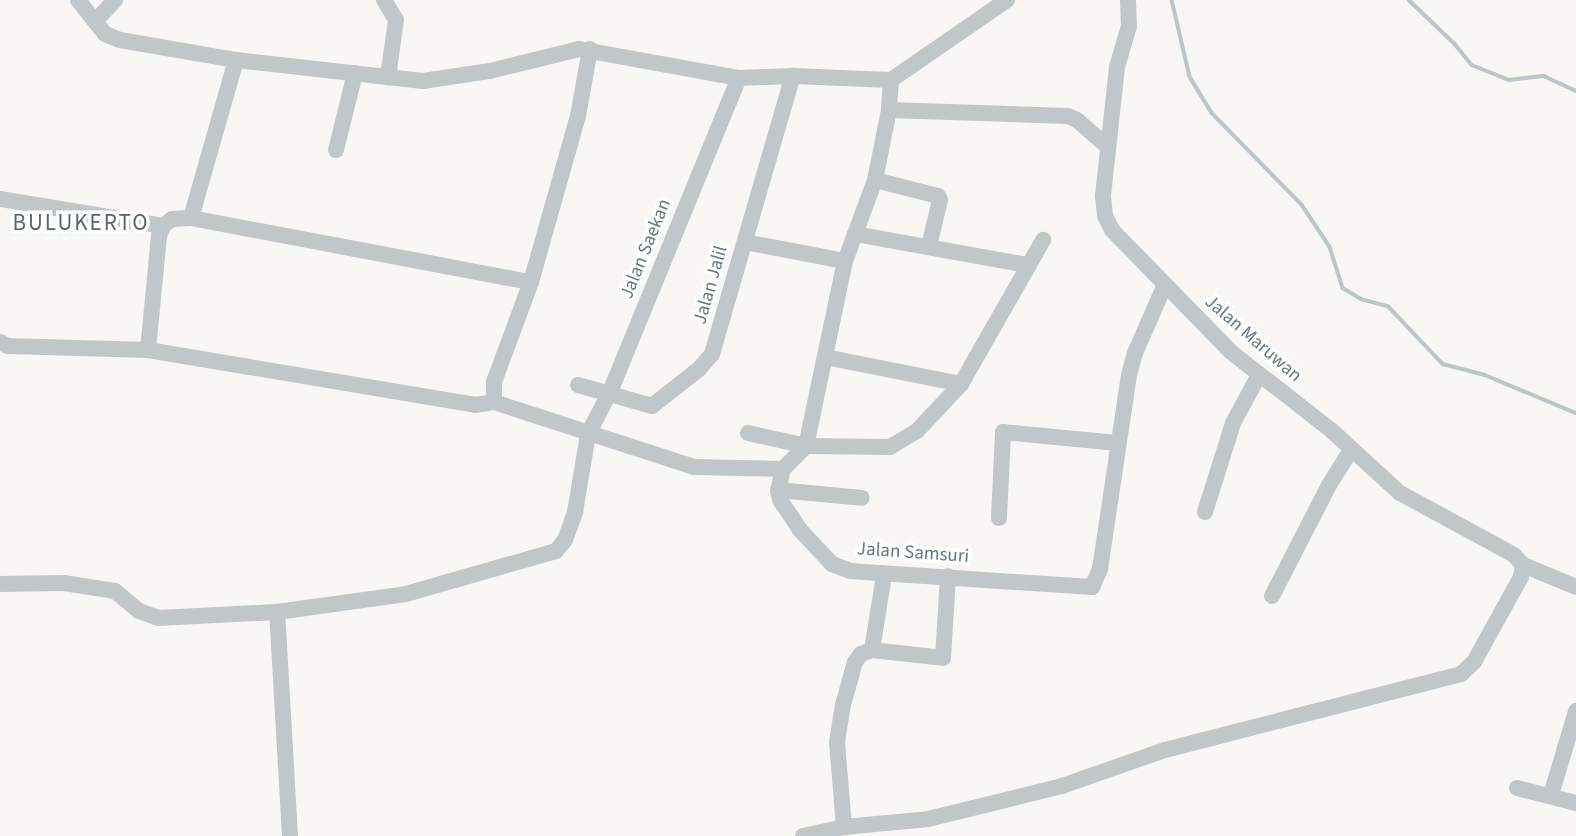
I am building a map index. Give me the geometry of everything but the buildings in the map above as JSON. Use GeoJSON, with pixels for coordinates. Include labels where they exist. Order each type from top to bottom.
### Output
{"type":"FeatureCollection","features":[{"type":"Feature","properties":{"kind":"street"},"geometry":{"type":"LineString","coordinates":[[78,0],[105,34],[120,40],[236,60],[435,81],[490,71],[561,51],[590,49],[739,78],[793,76],[891,80],[1007,0]]}},
{"type":"Feature","properties":{"kind":"street"},"geometry":{"type":"LineString","coordinates":[[95,21],[115,0]]}},
{"type":"Feature","properties":{"kind":"street"},"geometry":{"type":"LineString","coordinates":[[384,0],[396,20],[388,77]]}},
{"type":"Feature","properties":{"kind":"street","name":"Jalan Maruwan"},"geometry":{"type":"LineString","coordinates":[[1128,0],[1129,26],[1117,67],[1102,196],[1105,216],[1112,230],[1164,287],[1259,375],[1400,493],[1507,551],[1523,565],[1576,587]]}},
{"type":"Feature","properties":{"kind":"street"},"geometry":{"type":"LineString","coordinates":[[494,402],[494,382],[531,282],[578,116],[590,49]]}},
{"type":"Feature","properties":{"kind":"street"},"geometry":{"type":"LineString","coordinates":[[191,218],[236,60]]}},
{"type":"Feature","properties":{"kind":"street"},"geometry":{"type":"LineString","coordinates":[[336,150],[355,73]]}},
{"type":"Feature","properties":{"kind":"street","name":"Jalan Jalil"},"geometry":{"type":"LineString","coordinates":[[578,385],[652,406],[707,361],[715,346],[793,76]]}},
{"type":"Feature","properties":{"kind":"street","name":"Jalan Saekan"},"geometry":{"type":"LineString","coordinates":[[0,584],[64,583],[115,591],[139,611],[158,618],[277,612],[407,594],[556,551],[570,528],[588,433],[610,392],[739,78]]}},
{"type":"Feature","properties":{"kind":"street"},"geometry":{"type":"LineString","coordinates":[[862,498],[778,489],[783,469],[806,446],[845,261],[875,180],[889,110],[891,80]]}},
{"type":"Feature","properties":{"kind":"street"},"geometry":{"type":"LineString","coordinates":[[889,110],[1068,116],[1083,124],[1107,146]]}},
{"type":"Feature","properties":{"kind":"street"},"geometry":{"type":"LineString","coordinates":[[875,180],[938,196],[940,200],[929,246]]}},
{"type":"Feature","properties":{"kind":"street"},"geometry":{"type":"LineString","coordinates":[[0,199],[163,226]]}},
{"type":"Feature","properties":{"kind":"street"},"geometry":{"type":"LineString","coordinates":[[148,349],[152,293],[163,226],[172,219],[191,218],[531,282]]}},
{"type":"Feature","properties":{"kind":"street"},"geometry":{"type":"LineString","coordinates":[[855,234],[1028,265]]}},
{"type":"Feature","properties":{"kind":"street"},"geometry":{"type":"LineString","coordinates":[[748,433],[806,446],[890,447],[917,431],[961,384],[1043,240]]}},
{"type":"Feature","properties":{"kind":"street"},"geometry":{"type":"LineString","coordinates":[[745,242],[845,261]]}},
{"type":"Feature","properties":{"kind":"street","name":"Jalan Samsuri"},"geometry":{"type":"LineString","coordinates":[[778,489],[780,500],[800,530],[832,564],[850,571],[1092,587],[1100,569],[1117,443],[1135,353],[1164,287]]}},
{"type":"Feature","properties":{"kind":"street"},"geometry":{"type":"LineString","coordinates":[[0,342],[8,346],[148,349],[475,405],[494,402],[694,467],[783,469]]}},
{"type":"Feature","properties":{"kind":"street"},"geometry":{"type":"LineString","coordinates":[[825,357],[961,384]]}},
{"type":"Feature","properties":{"kind":"street"},"geometry":{"type":"LineString","coordinates":[[1205,512],[1233,423],[1259,375]]}},
{"type":"Feature","properties":{"kind":"street"},"geometry":{"type":"LineString","coordinates":[[999,518],[1003,432],[1117,443]]}},
{"type":"Feature","properties":{"kind":"street"},"geometry":{"type":"LineString","coordinates":[[1272,596],[1329,485],[1351,450]]}},
{"type":"Feature","properties":{"kind":"street"},"geometry":{"type":"LineString","coordinates":[[803,836],[844,827],[929,828],[1165,750],[1465,672],[1521,578],[1523,565]]}},
{"type":"Feature","properties":{"kind":"street"},"geometry":{"type":"LineString","coordinates":[[872,650],[884,575]]}},
{"type":"Feature","properties":{"kind":"street"},"geometry":{"type":"LineString","coordinates":[[844,827],[837,742],[843,705],[858,657],[872,650],[943,658],[948,576]]}},
{"type":"Feature","properties":{"kind":"street"},"geometry":{"type":"LineString","coordinates":[[277,612],[290,836]]}},
{"type":"Feature","properties":{"kind":"street"},"geometry":{"type":"LineString","coordinates":[[1551,795],[1576,711]]}},
{"type":"Feature","properties":{"kind":"street"},"geometry":{"type":"LineString","coordinates":[[1517,788],[1576,803]]}},
{"type":"Feature","properties":{"kind":"waterway"},"geometry":{"type":"LineString","coordinates":[[1172,0],[1190,77],[1212,113],[1302,205],[1330,247],[1343,288],[1361,299],[1388,306],[1443,364],[1485,375],[1576,413]]}},
{"type":"Feature","properties":{"kind":"waterway"},"geometry":{"type":"LineString","coordinates":[[1409,0],[1455,44],[1472,65],[1509,80],[1544,76],[1576,91]]}},
{"type":"Feature","properties":{"kind":"district","name":"BULUKERTO"},"geometry":{"type":"Point","coordinates":[81,223]}}]}
